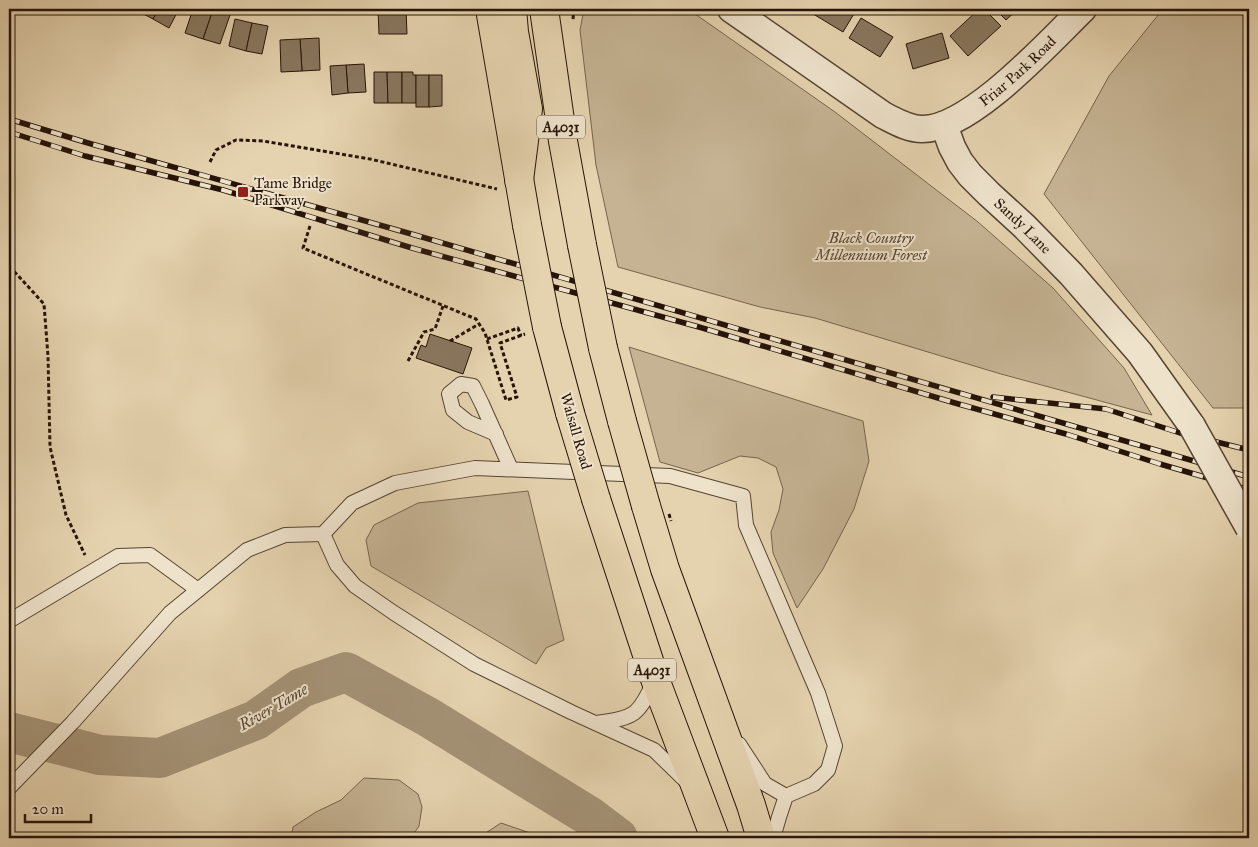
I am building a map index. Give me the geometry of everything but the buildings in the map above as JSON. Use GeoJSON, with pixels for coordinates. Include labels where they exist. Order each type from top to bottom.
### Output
{"type":"FeatureCollection","features":[{"type":"Feature","properties":{"kind":"main road","name":"Walsall Road"},"geometry":{"type":"LineString","coordinates":[[490,9],[520,188],[547,327],[570,413],[655,679],[715,838]]}},
{"type":"Feature","properties":{"kind":"main road"},"geometry":{"type":"LineString","coordinates":[[512,9],[514,32],[528,109],[520,188]]}},
{"type":"Feature","properties":{"kind":"main road","name":"A4031"},"geometry":{"type":"LineString","coordinates":[[544,9],[563,141],[582,245],[603,348],[622,421],[665,569],[751,805],[761,838]]}},
{"type":"Feature","properties":{"kind":"street"},"geometry":{"type":"LineString","coordinates":[[731,9],[883,114],[904,125],[922,129],[944,125]]}},
{"type":"Feature","properties":{"kind":"street","name":"Friar Park Road"},"geometry":{"type":"LineString","coordinates":[[944,125],[977,107],[1021,70],[1083,9]]}},
{"type":"Feature","properties":{"kind":"street","name":"Sandy Lane"},"geometry":{"type":"LineString","coordinates":[[944,125],[952,147],[970,175],[1071,274],[1140,353],[1192,426],[1249,528]]}},
{"type":"Feature","properties":{"kind":"lane"},"geometry":{"type":"LineString","coordinates":[[496,434],[511,469]]}},
{"type":"Feature","properties":{"kind":"lane"},"geometry":{"type":"LineString","coordinates":[[9,788],[73,722],[170,613],[247,550],[284,536],[323,534],[352,503],[395,483],[475,468],[670,476],[743,496],[746,525],[818,693],[836,746],[828,770],[814,784],[786,796],[774,838]]}},
{"type":"Feature","properties":{"kind":"lane"},"geometry":{"type":"LineString","coordinates":[[323,534],[338,565],[355,586],[394,613],[474,664],[654,750],[698,792]]}},
{"type":"Feature","properties":{"kind":"lane"},"geometry":{"type":"LineString","coordinates":[[9,621],[118,556],[150,554],[198,590]]}},
{"type":"Feature","properties":{"kind":"lane"},"geometry":{"type":"LineString","coordinates":[[596,723],[619,720],[634,713],[641,705],[655,679]]}},
{"type":"Feature","properties":{"kind":"lane"},"geometry":{"type":"LineString","coordinates":[[715,707],[765,784],[786,796]]}},
{"type":"Feature","properties":{"kind":"path"},"geometry":{"type":"LineString","coordinates":[[573,21],[572,14],[574,9]]}},
{"type":"Feature","properties":{"kind":"path"},"geometry":{"type":"LineString","coordinates":[[210,162],[216,150],[236,140],[263,140],[520,188]]}},
{"type":"Feature","properties":{"kind":"path"},"geometry":{"type":"LineString","coordinates":[[310,226],[303,248],[476,319],[485,333],[506,400],[518,397],[500,343],[547,327]]}},
{"type":"Feature","properties":{"kind":"path"},"geometry":{"type":"LineString","coordinates":[[9,268],[44,304],[48,356],[50,447],[66,515],[93,571]]}},
{"type":"Feature","properties":{"kind":"path"},"geometry":{"type":"LineString","coordinates":[[408,361],[424,332],[435,329],[443,306]]}},
{"type":"Feature","properties":{"kind":"path"},"geometry":{"type":"LineString","coordinates":[[450,341],[479,324]]}},
{"type":"Feature","properties":{"kind":"path"},"geometry":{"type":"LineString","coordinates":[[487,339],[518,328],[521,336]]}},
{"type":"Feature","properties":{"kind":"green space","name":"Black Country Millennium Forest"},"geometry":{"type":"Polygon","coordinates":[[[584,9],[688,9],[835,112],[978,222],[1053,288],[1124,368],[1152,415],[1001,374],[815,318],[760,307],[618,267],[596,165],[580,30],[584,9]]]}},
{"type":"Feature","properties":{"kind":"green space"},"geometry":{"type":"Polygon","coordinates":[[[1163,9],[1249,9],[1249,408],[1213,408],[1044,194],[1109,76],[1163,9]]]}},
{"type":"Feature","properties":{"kind":"green space"},"geometry":{"type":"Polygon","coordinates":[[[629,347],[863,421],[869,461],[854,509],[823,569],[797,608],[773,553],[771,532],[779,510],[783,489],[776,467],[758,458],[740,456],[698,473],[660,462],[629,347]]]}},
{"type":"Feature","properties":{"kind":"green space"},"geometry":{"type":"Polygon","coordinates":[[[528,491],[564,640],[546,648],[536,664],[371,566],[366,540],[374,525],[418,503],[528,491]]]}},
{"type":"Feature","properties":{"kind":"green space"},"geometry":{"type":"Polygon","coordinates":[[[364,778],[399,780],[418,794],[422,807],[419,826],[411,838],[291,838],[293,827],[316,812],[341,800],[364,778]]]}},
{"type":"Feature","properties":{"kind":"green space"},"geometry":{"type":"Polygon","coordinates":[[[501,823],[542,837],[543,838],[478,838],[501,823]]]}},
{"type":"Feature","properties":{"kind":"waterway","name":"River Tame"},"geometry":{"type":"LineString","coordinates":[[9,732],[100,755],[160,758],[256,720],[301,688],[346,672],[428,717],[589,816],[618,838]]}},
{"type":"Feature","properties":{"kind":"railway"},"geometry":{"type":"LineString","coordinates":[[9,119],[1249,477]]}},
{"type":"Feature","properties":{"kind":"railway"},"geometry":{"type":"LineString","coordinates":[[9,132],[85,156],[223,190],[412,248],[699,327],[1066,434],[1249,490]]}},
{"type":"Feature","properties":{"kind":"railway"},"geometry":{"type":"LineString","coordinates":[[993,397],[1106,409],[1180,433],[1249,450]]}},
{"type":"Feature","properties":{"kind":"place","name":"Tame Bridge Parkway"},"geometry":{"type":"Point","coordinates":[243,192]}}]}
